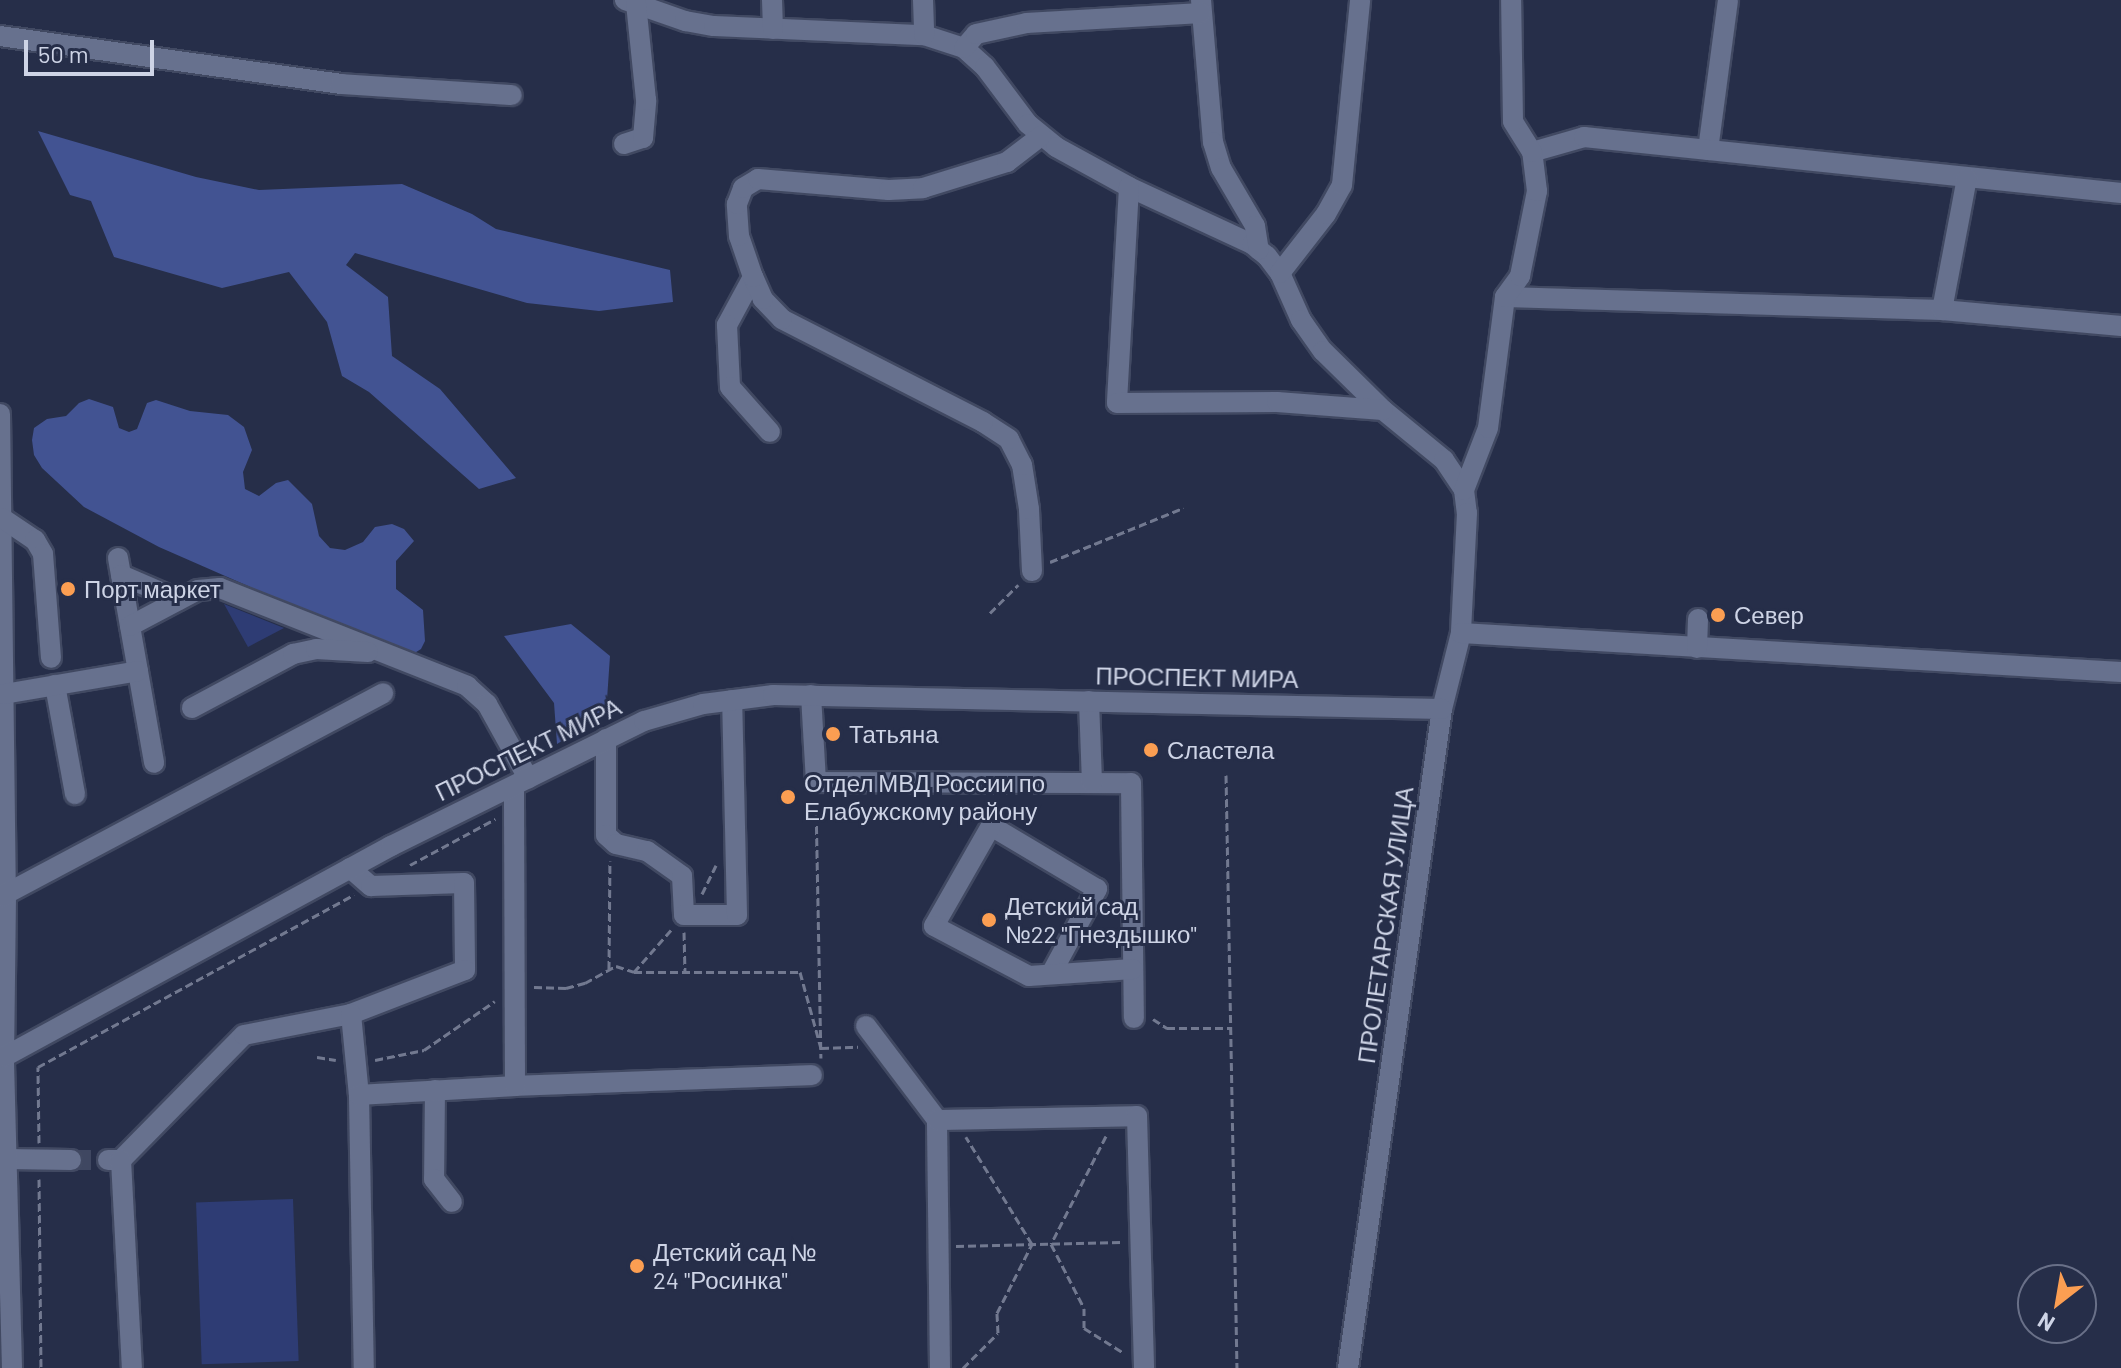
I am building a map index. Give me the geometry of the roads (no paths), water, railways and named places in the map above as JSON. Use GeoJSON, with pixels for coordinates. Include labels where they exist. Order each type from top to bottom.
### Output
{"type":"FeatureCollection","features":[{"type":"Feature","properties":{"kind":"street"},"geometry":{"type":"LineString","coordinates":[[772,0],[773,29]]}},
{"type":"Feature","properties":{"kind":"street"},"geometry":{"type":"LineString","coordinates":[[923,0],[924,35]]}},
{"type":"Feature","properties":{"kind":"street"},"geometry":{"type":"LineString","coordinates":[[1280,273],[1326,214],[1342,185],[1360,0]]}},
{"type":"Feature","properties":{"kind":"street"},"geometry":{"type":"LineString","coordinates":[[1464,490],[1488,428],[1505,297],[1520,276],[1537,191],[1532,152],[1513,121],[1511,0]]}},
{"type":"Feature","properties":{"kind":"street"},"geometry":{"type":"LineString","coordinates":[[1708,150],[1728,0]]}},
{"type":"Feature","properties":{"kind":"street"},"geometry":{"type":"LineString","coordinates":[[624,144],[643,138],[646,100],[630,2],[685,21],[773,29],[924,35],[964,48],[985,67],[1041,136],[1129,187],[1259,250],[1280,273],[1293,306],[1312,336],[1383,410],[1444,460],[1464,490]]}},
{"type":"Feature","properties":{"kind":"street"},"geometry":{"type":"LineString","coordinates":[[964,48],[976,34],[1027,23],[1201,7],[1213,142],[1221,168],[1255,226],[1259,250]]}},
{"type":"Feature","properties":{"kind":"street"},"geometry":{"type":"LineString","coordinates":[[0,36],[271,76],[512,95]]}},
{"type":"Feature","properties":{"kind":"street"},"geometry":{"type":"LineString","coordinates":[[1032,571],[1029,509],[1022,465],[1009,439],[983,422],[782,319],[763,299],[753,277],[739,236],[737,204],[749,182],[758,179],[889,190],[923,188],[1007,162],[1041,136]]}},
{"type":"Feature","properties":{"kind":"street"},"geometry":{"type":"LineString","coordinates":[[1532,152],[1584,137],[2121,193]]}},
{"type":"Feature","properties":{"kind":"street"},"geometry":{"type":"LineString","coordinates":[[1942,310],[1967,178]]}},
{"type":"Feature","properties":{"kind":"street"},"geometry":{"type":"LineString","coordinates":[[1129,187],[1117,403],[1277,402],[1383,410]]}},
{"type":"Feature","properties":{"kind":"street"},"geometry":{"type":"LineString","coordinates":[[753,277],[727,325],[730,387],[770,432]]}},
{"type":"Feature","properties":{"kind":"street"},"geometry":{"type":"LineString","coordinates":[[1505,297],[1942,310],[2121,326]]}},
{"type":"Feature","properties":{"kind":"street"},"geometry":{"type":"LineString","coordinates":[[0,414],[4,694],[3,1070],[12,1368]]}},
{"type":"Feature","properties":{"kind":"street","name":"ПРОЛЕТАРСКАЯ УЛИЦА"},"geometry":{"type":"LineString","coordinates":[[1348,1368],[1442,709],[1461,633],[1467,513],[1464,490]]}},
{"type":"Feature","properties":{"kind":"street"},"geometry":{"type":"LineString","coordinates":[[2,518],[35,540],[43,554],[51,658]]}},
{"type":"Feature","properties":{"kind":"street"},"geometry":{"type":"LineString","coordinates":[[154,763],[120,566],[179,600]]}},
{"type":"Feature","properties":{"kind":"street"},"geometry":{"type":"LineString","coordinates":[[130,626],[204,588],[220,588],[474,690],[487,704],[521,782],[515,1086]]}},
{"type":"Feature","properties":{"kind":"street"},"geometry":{"type":"LineString","coordinates":[[1697,648],[1698,619]]}},
{"type":"Feature","properties":{"kind":"street"},"geometry":{"type":"LineString","coordinates":[[1461,633],[2121,672]]}},
{"type":"Feature","properties":{"kind":"street"},"geometry":{"type":"LineString","coordinates":[[192,708],[300,652],[316,649],[388,654]]}},
{"type":"Feature","properties":{"kind":"street"},"geometry":{"type":"LineString","coordinates":[[4,694],[138,671]]}},
{"type":"Feature","properties":{"kind":"street"},"geometry":{"type":"LineString","coordinates":[[55,685],[75,794]]}},
{"type":"Feature","properties":{"kind":"street"},"geometry":{"type":"LineString","coordinates":[[3,897],[383,693]]}},
{"type":"Feature","properties":{"kind":"street"},"geometry":{"type":"LineString","coordinates":[[811,695],[816,782],[1131,783],[1134,1018]]}},
{"type":"Feature","properties":{"kind":"street","name":"ПРОСПЕКТ МИРА"},"geometry":{"type":"LineString","coordinates":[[3,1070],[350,868],[606,739],[672,710],[732,700],[811,695],[1442,709]]}},
{"type":"Feature","properties":{"kind":"street"},"geometry":{"type":"LineString","coordinates":[[606,739],[604,828],[610,841],[647,851],[682,876],[687,915],[737,915],[732,700]]}},
{"type":"Feature","properties":{"kind":"street"},"geometry":{"type":"LineString","coordinates":[[1089,701],[1092,783]]}},
{"type":"Feature","properties":{"kind":"street"},"geometry":{"type":"LineString","coordinates":[[1051,974],[1097,889],[991,826],[934,926],[1029,976],[1133,969]]}},
{"type":"Feature","properties":{"kind":"street"},"geometry":{"type":"LineString","coordinates":[[132,1368],[114,1160],[244,1035],[351,1014],[465,970],[464,883],[371,886],[350,868]]}},
{"type":"Feature","properties":{"kind":"street"},"geometry":{"type":"LineString","coordinates":[[351,1014],[359,1095],[364,1368]]}},
{"type":"Feature","properties":{"kind":"street"},"geometry":{"type":"LineString","coordinates":[[866,1026],[946,1120],[938,1246],[940,1368]]}},
{"type":"Feature","properties":{"kind":"street"},"geometry":{"type":"LineString","coordinates":[[359,1095],[812,1075]]}},
{"type":"Feature","properties":{"kind":"street"},"geometry":{"type":"LineString","coordinates":[[435,1090],[434,1179],[452,1202]]}},
{"type":"Feature","properties":{"kind":"street"},"geometry":{"type":"LineString","coordinates":[[946,1120],[1137,1116],[1144,1366]]}},
{"type":"Feature","properties":{"kind":"street"},"geometry":{"type":"LineString","coordinates":[[7,1159],[71,1160]]}},
{"type":"Feature","properties":{"kind":"tunnel"},"geometry":{"type":"LineString","coordinates":[[71,1160],[108,1160]]}},
{"type":"Feature","properties":{"kind":"place","name":"Порт маркет"},"geometry":{"type":"Point","coordinates":[68,589]}},
{"type":"Feature","properties":{"kind":"place","name":"Север"},"geometry":{"type":"Point","coordinates":[1718,615]}},
{"type":"Feature","properties":{"kind":"place","name":"Татьяна"},"geometry":{"type":"Point","coordinates":[833,734]}},
{"type":"Feature","properties":{"kind":"place","name":"Сластела"},"geometry":{"type":"Point","coordinates":[1151,750]}},
{"type":"Feature","properties":{"kind":"place","name":"Отдел МВД России по Елабужскому району"},"geometry":{"type":"Point","coordinates":[788,797]}},
{"type":"Feature","properties":{"kind":"place","name":"Детский сад №22 \"Гнездышко\""},"geometry":{"type":"Point","coordinates":[989,920]}},
{"type":"Feature","properties":{"kind":"place","name":"Детский сад № 24 \"Росинка\""},"geometry":{"type":"Point","coordinates":[637,1266]}}]}
